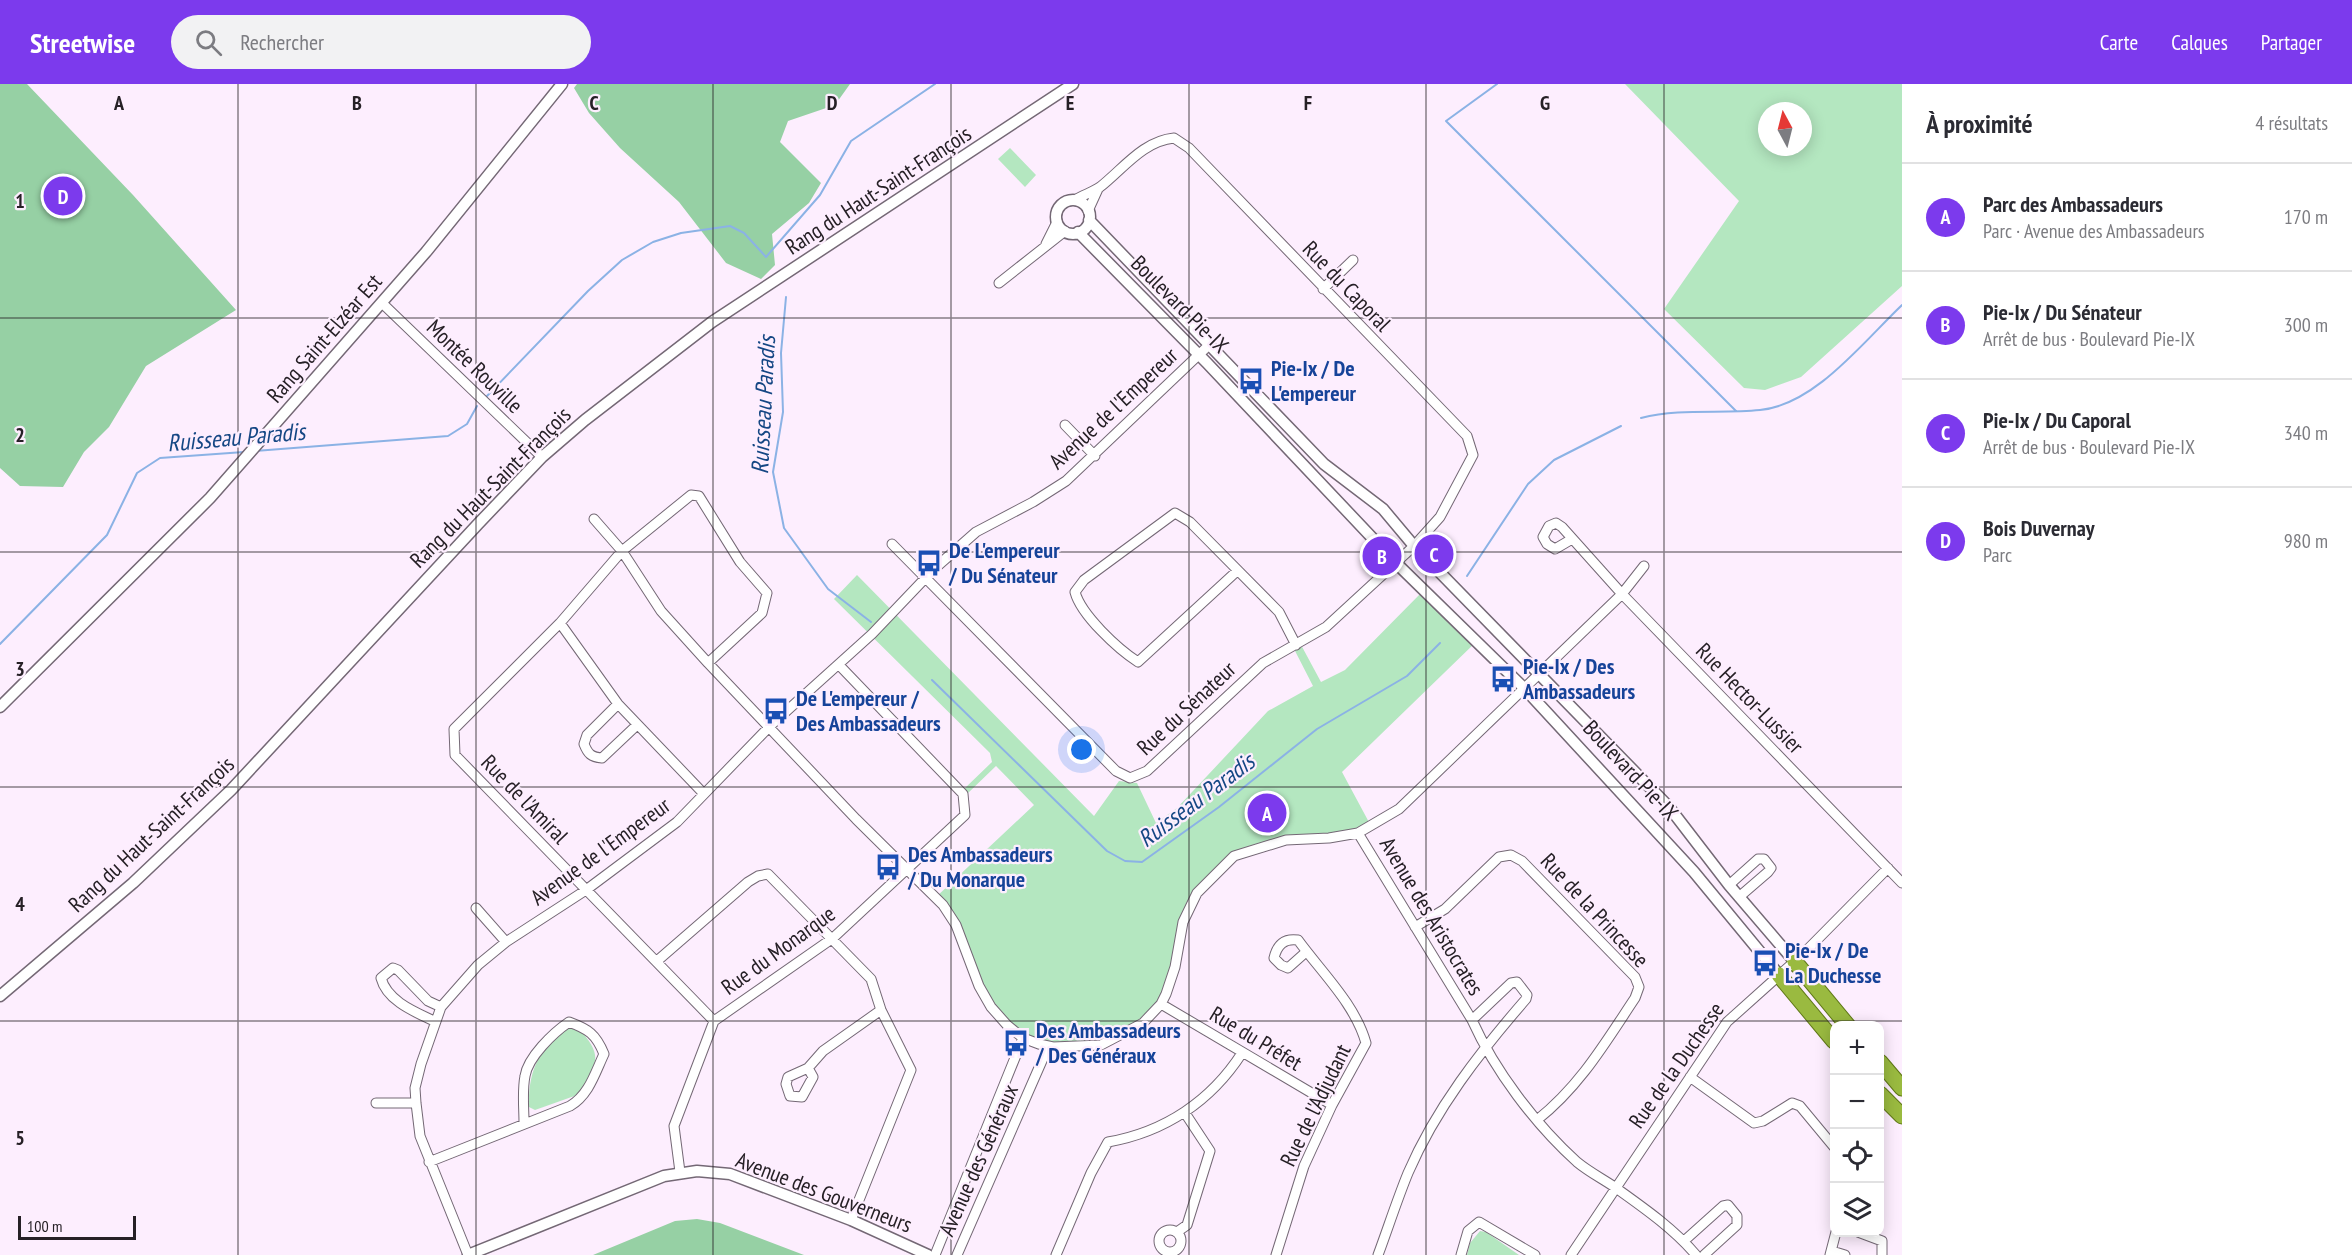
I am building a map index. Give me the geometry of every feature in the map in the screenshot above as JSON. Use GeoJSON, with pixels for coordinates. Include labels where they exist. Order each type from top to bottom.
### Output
{"type":"FeatureCollection","features":[{"type":"Feature","properties":{"kind":"highway","name":"Boulevard Pie-IX"},"geometry":{"type":"LineString","coordinates":[[1795,962],[1844,1021]]}},
{"type":"Feature","properties":{"kind":"highway","name":"Boulevard Pie-IX"},"geometry":{"type":"LineString","coordinates":[[1779,975],[1830,1036]]}},
{"type":"Feature","properties":{"kind":"highway"},"geometry":{"type":"LineString","coordinates":[[1884,1067],[1902,1088]]}},
{"type":"Feature","properties":{"kind":"highway"},"geometry":{"type":"LineString","coordinates":[[1884,1100],[1902,1116]]}},
{"type":"Feature","properties":{"kind":"highway"},"geometry":{"type":"LineString","coordinates":[[1884,1100],[1902,1125]]}},
{"type":"Feature","properties":{"kind":"street","name":"Rang Saint-Elzéar Est"},"geometry":{"type":"LineString","coordinates":[[0,706],[210,498],[426,252],[562,84]]}},
{"type":"Feature","properties":{"kind":"street","name":"Rang du Haut-Saint-François"},"geometry":{"type":"LineString","coordinates":[[0,996],[133,883],[231,790],[379,628],[542,457],[585,420],[712,322],[1073,84]]}},
{"type":"Feature","properties":{"kind":"street","name":"Rue du Caporal"},"geometry":{"type":"LineString","coordinates":[[1075,200],[1098,189],[1125,163],[1158,142],[1174,138],[1189,148],[1467,436],[1472,445],[1473,455],[1440,517],[1414,546]]}},
{"type":"Feature","properties":{"kind":"street","name":"Rue du Caporal"},"geometry":{"type":"LineString","coordinates":[[1089,216],[1098,189]]}},
{"type":"Feature","properties":{"kind":"street"},"geometry":{"type":"LineString","coordinates":[[999,283],[1065,231],[1078,232],[1085,228],[1089,216],[1083,204],[1075,200],[1060,205],[1056,213],[1057,222],[1046,245]]}},
{"type":"Feature","properties":{"kind":"street","name":"Boulevard Pie-IX"},"geometry":{"type":"LineString","coordinates":[[1089,216],[1324,464],[1383,510],[1414,546],[1669,807],[1729,885],[1795,962]]}},
{"type":"Feature","properties":{"kind":"street"},"geometry":{"type":"LineString","coordinates":[[1057,222],[1065,231]]}},
{"type":"Feature","properties":{"kind":"street","name":"Boulevard Pie-IX"},"geometry":{"type":"LineString","coordinates":[[1078,232],[1199,355],[1395,562],[1525,689],[1694,872],[1779,975]]}},
{"type":"Feature","properties":{"kind":"street"},"geometry":{"type":"LineString","coordinates":[[1323,289],[1353,260]]}},
{"type":"Feature","properties":{"kind":"street","name":"Montée Rouville"},"geometry":{"type":"LineString","coordinates":[[382,303],[542,457]]}},
{"type":"Feature","properties":{"kind":"street","name":"Avenue de l'Empereur"},"geometry":{"type":"LineString","coordinates":[[468,1255],[420,1136],[416,1103],[415,1088],[434,1021],[441,1006],[478,965],[506,942],[586,890],[677,822],[770,726],[839,665],[927,577],[976,532],[1050,492],[1095,456],[1209,345]]}},
{"type":"Feature","properties":{"kind":"street"},"geometry":{"type":"LineString","coordinates":[[1065,425],[1095,456]]}},
{"type":"Feature","properties":{"kind":"street","name":"Rue de l'Amiral"},"geometry":{"type":"LineString","coordinates":[[708,663],[762,613],[767,593],[740,562],[699,496],[684,498],[622,551],[560,623],[454,729],[455,755],[714,1021]]}},
{"type":"Feature","properties":{"kind":"street"},"geometry":{"type":"LineString","coordinates":[[1237,571],[1138,662],[1126,654],[1079,605],[1076,592],[1084,580],[1175,513],[1190,522],[1279,612],[1296,645]]}},
{"type":"Feature","properties":{"kind":"street"},"geometry":{"type":"LineString","coordinates":[[594,519],[622,551],[661,611],[708,663],[905,869],[943,905],[956,925],[979,986],[991,1007],[1023,1038],[1048,1047],[1101,1045],[1143,1023],[1161,1004],[1175,967],[1183,922],[1197,894],[1225,863],[1234,856],[1262,845],[1358,833],[1399,809],[1622,594],[1644,566]]}},
{"type":"Feature","properties":{"kind":"street","name":"Rue Hector-Lussier"},"geometry":{"type":"LineString","coordinates":[[1572,539],[1622,594],[1902,883]]}},
{"type":"Feature","properties":{"kind":"street","name":"Rue du Sénateur"},"geometry":{"type":"LineString","coordinates":[[892,544],[1116,771],[1130,778],[1147,771],[1263,663],[1326,627],[1414,546]]}},
{"type":"Feature","properties":{"kind":"street"},"geometry":{"type":"LineString","coordinates":[[560,623],[618,704],[704,794]]}},
{"type":"Feature","properties":{"kind":"street","name":"Rue du Monarque"},"geometry":{"type":"LineString","coordinates":[[680,1172],[674,1126],[714,1021],[833,938],[965,815],[963,794],[839,665]]}},
{"type":"Feature","properties":{"kind":"street"},"geometry":{"type":"LineString","coordinates":[[618,704],[586,735],[584,744],[587,752],[593,757],[602,758],[637,725]]}},
{"type":"Feature","properties":{"kind":"street","name":"Avenue des Aristocrates"},"geometry":{"type":"LineString","coordinates":[[1358,833],[1472,1020],[1484,1047],[1537,1120],[1578,1163],[1616,1188],[1684,1240],[1696,1255]]}},
{"type":"Feature","properties":{"kind":"street","name":"Rue de la Princesse"},"geometry":{"type":"LineString","coordinates":[[1415,927],[1445,909],[1499,857],[1511,855],[1522,861],[1635,977],[1639,987],[1635,998],[1583,1076],[1563,1100],[1537,1120]]}},
{"type":"Feature","properties":{"kind":"street"},"geometry":{"type":"LineString","coordinates":[[1729,885],[1758,859],[1764,858],[1769,864],[1771,868],[1768,872],[1739,897]]}},
{"type":"Feature","properties":{"kind":"street","name":"Rue de la Duchesse"},"geometry":{"type":"LineString","coordinates":[[1571,1255],[1726,1022],[1795,962],[1888,868]]}},
{"type":"Feature","properties":{"kind":"street"},"geometry":{"type":"LineString","coordinates":[[657,960],[748,882],[758,876],[768,874],[871,979],[881,1010],[911,1070],[851,1220]]}},
{"type":"Feature","properties":{"kind":"street"},"geometry":{"type":"LineString","coordinates":[[476,908],[506,942]]}},
{"type":"Feature","properties":{"kind":"street","name":"Rue de l'Adjudant"},"geometry":{"type":"LineString","coordinates":[[1276,1255],[1304,1166],[1332,1105],[1366,1043],[1363,1031],[1347,1004],[1306,952]]}},
{"type":"Feature","properties":{"kind":"street"},"geometry":{"type":"LineString","coordinates":[[434,1021],[401,1005],[382,984],[381,978],[393,968],[398,970],[428,1001],[441,1006]]}},
{"type":"Feature","properties":{"kind":"street","name":"Avenue des Aristocrates"},"geometry":{"type":"LineString","coordinates":[[1472,1020],[1511,983],[1517,982],[1527,995],[1484,1047]]}},
{"type":"Feature","properties":{"kind":"street","name":"Rue du Préfet"},"geometry":{"type":"LineString","coordinates":[[1161,1004],[1332,1105]]}},
{"type":"Feature","properties":{"kind":"street"},"geometry":{"type":"LineString","coordinates":[[808,1068],[823,1051],[881,1010]]}},
{"type":"Feature","properties":{"kind":"street"},"geometry":{"type":"LineString","coordinates":[[429,1162],[524,1124],[580,1101],[592,1082],[604,1054],[598,1038],[587,1029],[569,1022],[531,1062],[524,1079],[524,1124]]}},
{"type":"Feature","properties":{"kind":"street","name":"Avenue des Généraux"},"geometry":{"type":"LineString","coordinates":[[935,1255],[1023,1038]]}},
{"type":"Feature","properties":{"kind":"street","name":"Avenue des Généraux"},"geometry":{"type":"LineString","coordinates":[[957,1255],[1048,1047]]}},
{"type":"Feature","properties":{"kind":"street"},"geometry":{"type":"LineString","coordinates":[[1378,1255],[1408,1173],[1438,1116],[1484,1047]]}},
{"type":"Feature","properties":{"kind":"street"},"geometry":{"type":"LineString","coordinates":[[1056,1255],[1108,1142],[1166,1125],[1185,1113],[1230,1071],[1242,1053]]}},
{"type":"Feature","properties":{"kind":"street"},"geometry":{"type":"LineString","coordinates":[[1690,1077],[1754,1123],[1763,1121],[1792,1103],[1800,1106],[1830,1142]]}},
{"type":"Feature","properties":{"kind":"street"},"geometry":{"type":"LineString","coordinates":[[376,1103],[416,1103]]}},
{"type":"Feature","properties":{"kind":"street"},"geometry":{"type":"LineString","coordinates":[[1177,1232],[1186,1225],[1210,1150],[1185,1113]]}},
{"type":"Feature","properties":{"kind":"street","name":"Avenue des Gouverneurs"},"geometry":{"type":"LineString","coordinates":[[468,1255],[680,1172],[730,1174],[851,1220],[928,1255]]}},
{"type":"Feature","properties":{"kind":"street"},"geometry":{"type":"LineString","coordinates":[[1684,1240],[1723,1206],[1728,1205],[1737,1216],[1737,1225],[1704,1255]]}},
{"type":"Feature","properties":{"kind":"street"},"geometry":{"type":"LineString","coordinates":[[1461,1255],[1468,1231],[1479,1222],[1535,1255]]}},
{"type":"Feature","properties":{"kind":"street"},"geometry":{"type":"LineString","coordinates":[[1835,1237],[1831,1253],[1845,1255]]}},
{"type":"Feature","properties":{"kind":"street"},"geometry":{"type":"LineString","coordinates":[[1870,1237],[1882,1241],[1882,1255]]}},
{"type":"Feature","properties":{"kind":"green space"},"geometry":{"type":"Polygon","coordinates":[[[0,84],[27,84],[133,195],[236,310],[146,366],[109,427],[84,452],[63,487],[20,486],[0,468],[0,84]]]}},
{"type":"Feature","properties":{"kind":"green space"},"geometry":{"type":"Polygon","coordinates":[[[577,84],[850,84],[835,105],[788,121],[780,142],[821,183],[809,203],[772,234],[775,265],[761,279],[726,263],[679,202],[620,148],[589,113],[574,88],[577,84]]]}},
{"type":"Feature","properties":{"kind":"green space"},"geometry":{"type":"Polygon","coordinates":[[[1625,84],[1902,84],[1902,286],[1801,377],[1765,390],[1744,388],[1664,309],[1739,201],[1625,84]]]}},
{"type":"Feature","properties":{"kind":"green space"},"geometry":{"type":"Polygon","coordinates":[[[1010,148],[1036,175],[1025,187],[998,159],[1010,148]]]}},
{"type":"Feature","properties":{"kind":"green space"},"geometry":{"type":"Polygon","coordinates":[[[857,575],[1094,816],[1119,781],[1137,783],[1156,823],[1177,808],[1268,711],[1313,686],[1293,647],[1300,643],[1321,682],[1345,670],[1424,590],[1477,641],[1342,772],[1371,826],[1358,833],[1286,840],[1234,856],[1197,894],[1182,925],[1166,994],[1143,1023],[1101,1045],[1078,1046],[1023,1038],[991,1007],[965,944],[935,898],[1034,805],[996,766],[967,794],[964,789],[992,762],[990,753],[834,599],[857,575]]]}},
{"type":"Feature","properties":{"kind":"green space"},"geometry":{"type":"Polygon","coordinates":[[[571,1026],[578,1027],[592,1046],[595,1053],[594,1066],[580,1094],[535,1110],[529,1107],[533,1071],[543,1051],[571,1026]]]}},
{"type":"Feature","properties":{"kind":"green space"},"geometry":{"type":"Polygon","coordinates":[[[697,1219],[720,1223],[804,1255],[593,1255],[675,1221],[697,1219]]]}},
{"type":"Feature","properties":{"kind":"green space"},"geometry":{"type":"Polygon","coordinates":[[[1480,1231],[1486,1232],[1519,1255],[1467,1255],[1470,1243],[1480,1231]]]}},
{"type":"Feature","properties":{"kind":"waterway","name":"Ruisseau Paradis"},"geometry":{"type":"LineString","coordinates":[[487,396],[588,291],[622,260],[653,242],[681,233],[730,226],[744,233],[766,257],[820,195],[851,141],[935,84]]}},
{"type":"Feature","properties":{"kind":"waterway"},"geometry":{"type":"LineString","coordinates":[[1497,84],[1446,121],[1736,411]]}},
{"type":"Feature","properties":{"kind":"waterway","name":"Ruisseau Paradis"},"geometry":{"type":"LineString","coordinates":[[786,297],[781,353],[783,412],[773,472],[784,528],[828,589],[871,622]]}},
{"type":"Feature","properties":{"kind":"waterway","name":"Ruisseau Paradis"},"geometry":{"type":"LineString","coordinates":[[1641,418],[1671,413],[1745,411],[1780,406],[1800,397],[1819,384],[1855,353],[1902,305]]}},
{"type":"Feature","properties":{"kind":"waterway","name":"Ruisseau Paradis"},"geometry":{"type":"LineString","coordinates":[[255,451],[448,436],[467,424],[477,406]]}},
{"type":"Feature","properties":{"kind":"waterway","name":"Ruisseau Paradis"},"geometry":{"type":"LineString","coordinates":[[1467,576],[1528,484],[1554,460],[1621,426]]}},
{"type":"Feature","properties":{"kind":"waterway","name":"Ruisseau Paradis"},"geometry":{"type":"LineString","coordinates":[[0,644],[107,535],[137,473],[160,458],[244,452]]}},
{"type":"Feature","properties":{"kind":"waterway","name":"Ruisseau Paradis"},"geometry":{"type":"LineString","coordinates":[[932,680],[1107,851],[1125,861],[1142,862],[1219,807],[1317,729],[1407,676],[1440,643]]}},
{"type":"Feature","properties":{"kind":"place","name":"Bois Duvernay"},"geometry":{"type":"Point","coordinates":[63,196]}},
{"type":"Feature","properties":{"kind":"place","name":"Pie-Ix / De L'empereur"},"geometry":{"type":"Point","coordinates":[1251,381]}},
{"type":"Feature","properties":{"kind":"place","name":"Pie-Ix / Du Caporal"},"geometry":{"type":"Point","coordinates":[1434,554]}},
{"type":"Feature","properties":{"kind":"place","name":"Pie-Ix / Du Sénateur"},"geometry":{"type":"Point","coordinates":[1382,556]}},
{"type":"Feature","properties":{"kind":"place","name":"De L'empereur / Du Sénateur"},"geometry":{"type":"Point","coordinates":[929,563]}},
{"type":"Feature","properties":{"kind":"place","name":"Pie-Ix / Des Ambassadeurs"},"geometry":{"type":"Point","coordinates":[1503,679]}},
{"type":"Feature","properties":{"kind":"place","name":"De L'empereur / Des Ambassadeurs"},"geometry":{"type":"Point","coordinates":[776,711]}},
{"type":"Feature","properties":{"kind":"place","name":"Parc des Ambassadeurs"},"geometry":{"type":"Point","coordinates":[1267,813]}},
{"type":"Feature","properties":{"kind":"place","name":"Des Ambassadeurs / Du Monarque"},"geometry":{"type":"Point","coordinates":[888,867]}},
{"type":"Feature","properties":{"kind":"place","name":"Pie-Ix / De La Duchesse"},"geometry":{"type":"Point","coordinates":[1765,963]}},
{"type":"Feature","properties":{"kind":"place","name":"Des Ambassadeurs / Des Généraux"},"geometry":{"type":"Point","coordinates":[1016,1043]}}]}
